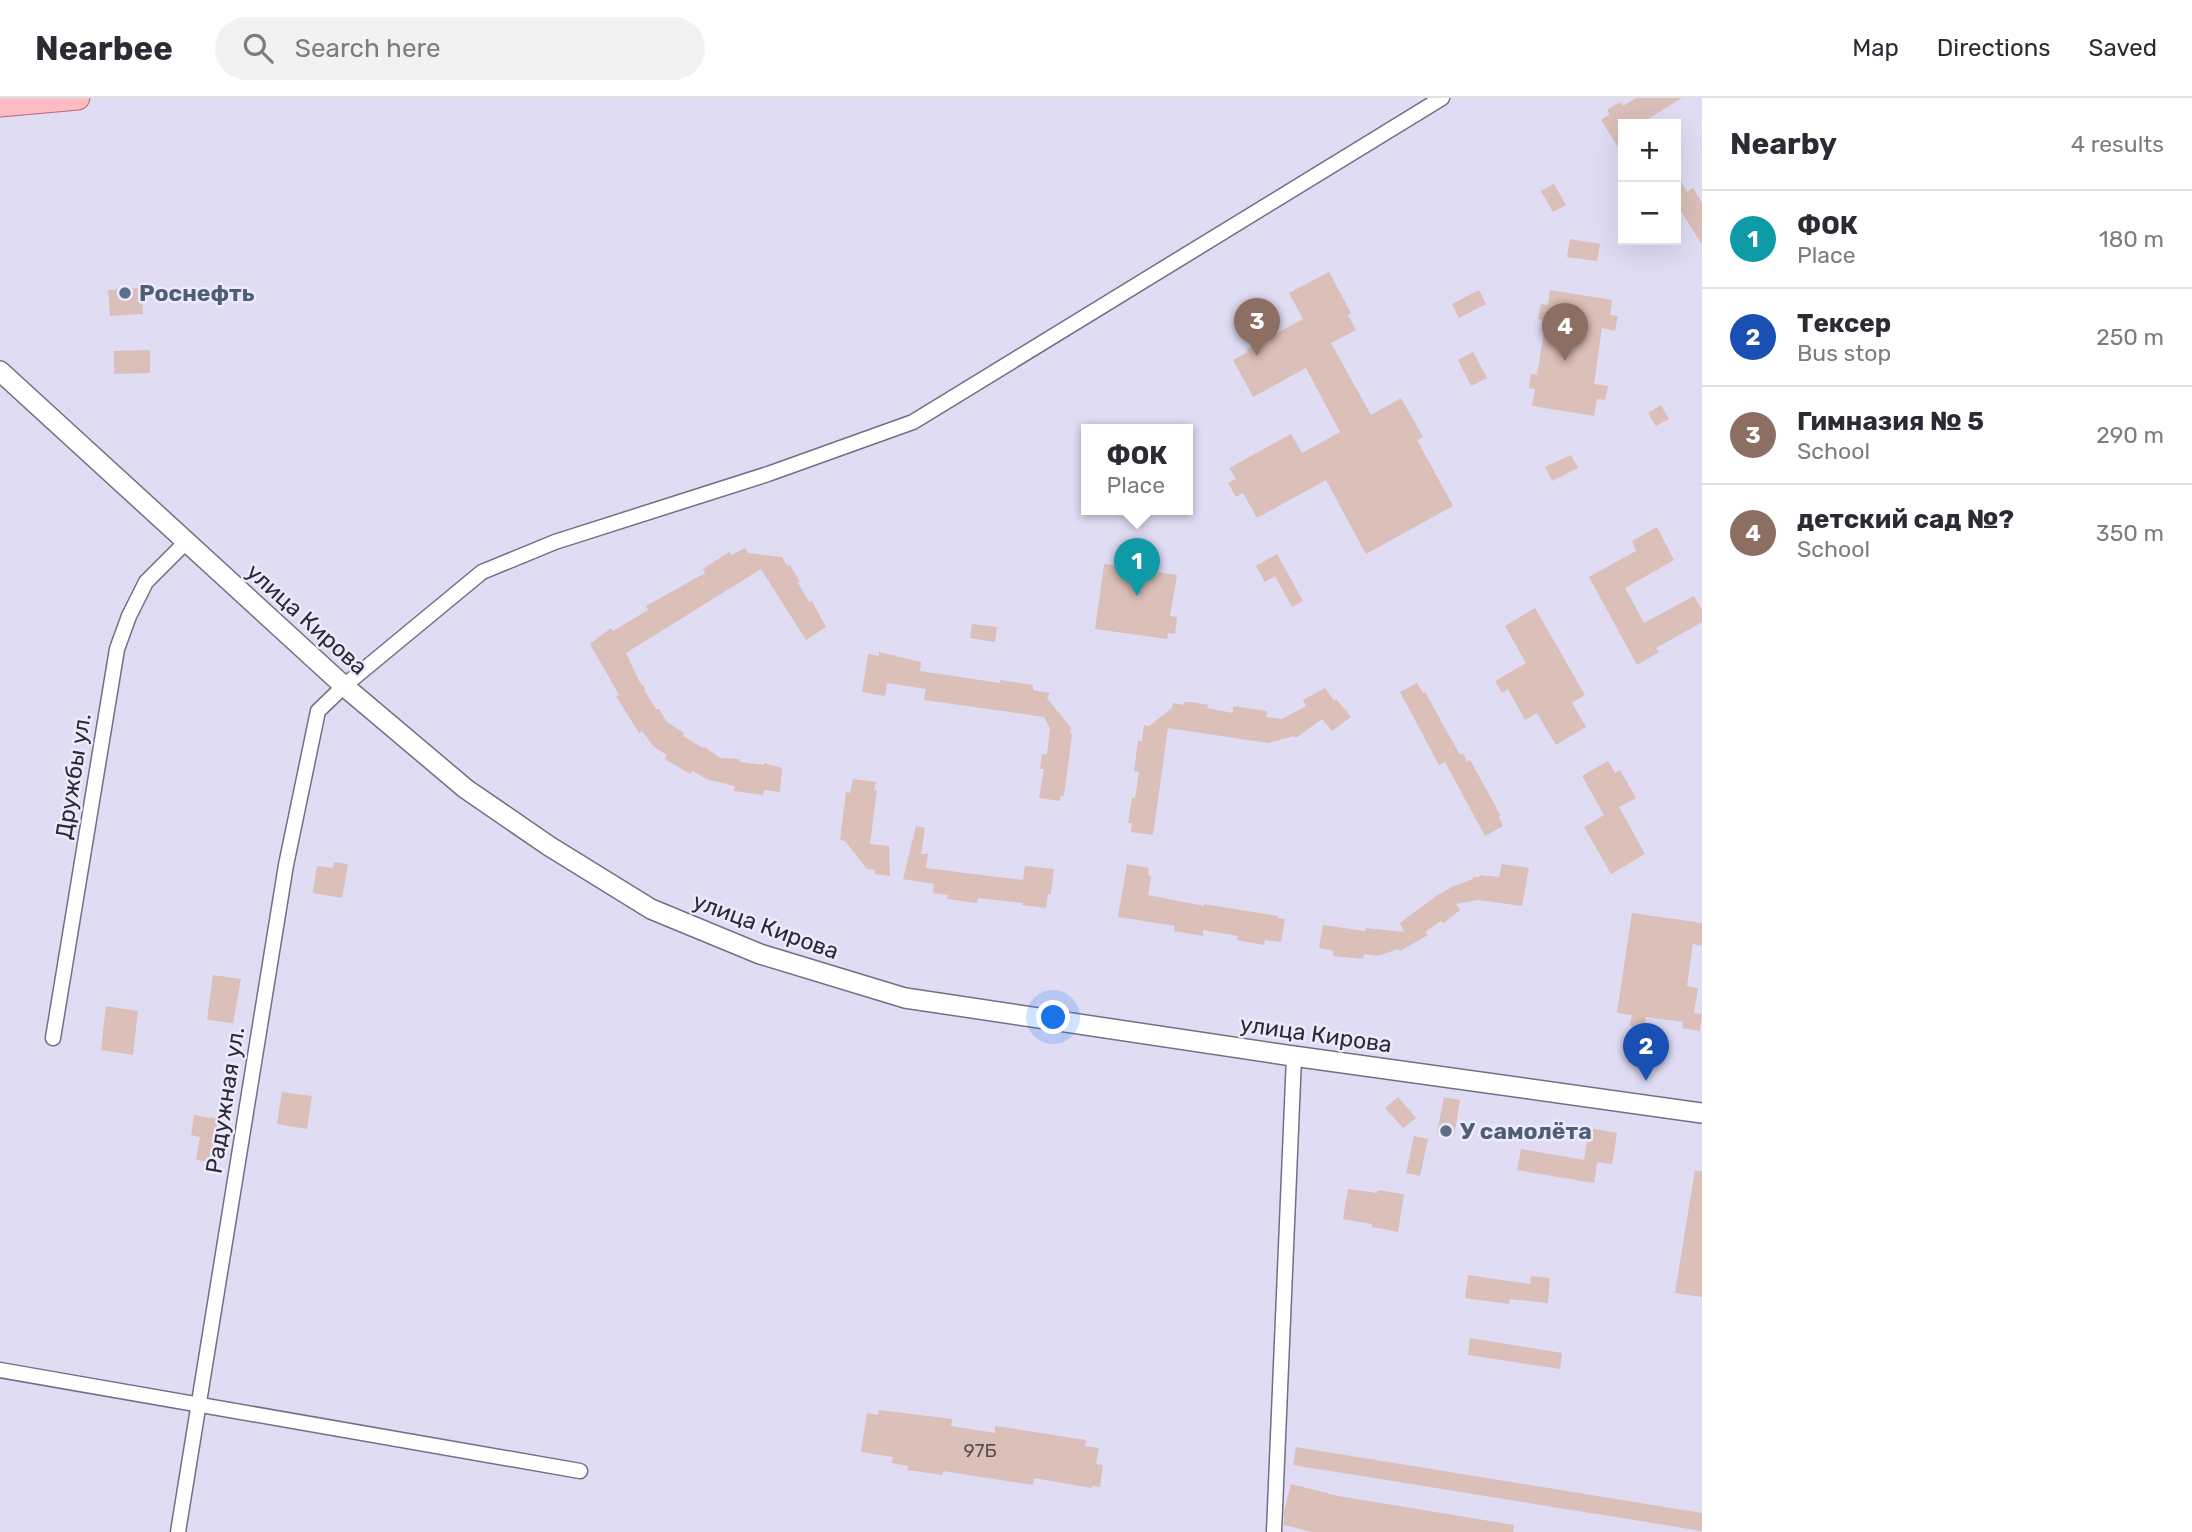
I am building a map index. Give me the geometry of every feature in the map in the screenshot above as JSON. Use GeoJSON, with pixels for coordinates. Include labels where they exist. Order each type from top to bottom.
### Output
{"type":"FeatureCollection","features":[{"type":"Feature","properties":{"kind":"main road"},"geometry":{"type":"LineString","coordinates":[[0,105],[78,98]]}},
{"type":"Feature","properties":{"kind":"main road","name":"улица Кирова"},"geometry":{"type":"LineString","coordinates":[[0,371],[344,686],[466,789],[549,846],[651,909],[760,954],[905,998],[1294,1057],[1702,1113]]}},
{"type":"Feature","properties":{"kind":"street","name":"Радужная ул."},"geometry":{"type":"LineString","coordinates":[[178,1532],[286,865],[318,711],[344,686],[482,572],[555,542],[768,474],[913,422],[1443,98]]}},
{"type":"Feature","properties":{"kind":"street","name":"Дружбы ул."},"geometry":{"type":"LineString","coordinates":[[53,1038],[117,649],[146,582],[186,542]]}},
{"type":"Feature","properties":{"kind":"street"},"geometry":{"type":"LineString","coordinates":[[1274,1532],[1294,1057]]}},
{"type":"Feature","properties":{"kind":"street"},"geometry":{"type":"LineString","coordinates":[[0,1370],[580,1471]]}},
{"type":"Feature","properties":{"kind":"building"},"geometry":{"type":"Polygon","coordinates":[[[1636,98],[1682,98],[1648,119],[1618,119],[1618,147],[1601,120],[1610,114],[1607,110],[1620,102],[1623,106],[1636,98]]]}},
{"type":"Feature","properties":{"kind":"building"},"geometry":{"type":"Polygon","coordinates":[[[1681,182],[1687,192],[1693,188],[1702,203],[1702,245],[1681,211],[1681,182]]]}},
{"type":"Feature","properties":{"kind":"building"},"geometry":{"type":"Polygon","coordinates":[[[1554,184],[1566,205],[1553,212],[1541,191],[1554,184]]]}},
{"type":"Feature","properties":{"kind":"building"},"geometry":{"type":"Polygon","coordinates":[[[1570,239],[1600,244],[1597,261],[1567,257],[1570,239]]]}},
{"type":"Feature","properties":{"kind":"building"},"geometry":{"type":"Polygon","coordinates":[[[1329,272],[1351,313],[1348,315],[1356,330],[1331,343],[1371,415],[1401,398],[1423,437],[1417,440],[1453,506],[1366,554],[1326,480],[1257,518],[1243,493],[1236,497],[1228,483],[1236,479],[1229,468],[1291,434],[1302,453],[1340,432],[1306,368],[1253,397],[1233,360],[1303,319],[1289,293],[1329,272]]]}},
{"type":"Feature","properties":{"kind":"building"},"geometry":{"type":"Polygon","coordinates":[[[141,288],[143,314],[110,316],[108,290],[141,288]]]}},
{"type":"Feature","properties":{"kind":"building"},"geometry":{"type":"Polygon","coordinates":[[[1479,290],[1486,304],[1459,318],[1452,304],[1479,290]]]}},
{"type":"Feature","properties":{"kind":"building"},"geometry":{"type":"Polygon","coordinates":[[[1550,290],[1612,300],[1610,315],[1618,316],[1615,331],[1602,328],[1594,384],[1608,386],[1605,400],[1597,399],[1594,416],[1532,406],[1535,389],[1529,388],[1531,374],[1537,375],[1546,320],[1538,319],[1541,304],[1548,305],[1550,290]]]}},
{"type":"Feature","properties":{"kind":"building"},"geometry":{"type":"Polygon","coordinates":[[[150,350],[150,373],[114,374],[114,351],[150,350]]]}},
{"type":"Feature","properties":{"kind":"building"},"geometry":{"type":"Polygon","coordinates":[[[1473,352],[1487,378],[1471,386],[1458,360],[1473,352]]]}},
{"type":"Feature","properties":{"kind":"building"},"geometry":{"type":"Polygon","coordinates":[[[1661,405],[1669,419],[1656,426],[1648,413],[1661,405]]]}},
{"type":"Feature","properties":{"kind":"building"},"geometry":{"type":"Polygon","coordinates":[[[1571,455],[1578,468],[1552,481],[1545,467],[1571,455]]]}},
{"type":"Feature","properties":{"kind":"building"},"geometry":{"type":"Polygon","coordinates":[[[1657,527],[1674,560],[1625,588],[1644,623],[1694,596],[1702,610],[1702,622],[1656,648],[1659,652],[1637,665],[1589,577],[1636,551],[1632,541],[1657,527]]]}},
{"type":"Feature","properties":{"kind":"building"},"geometry":{"type":"Polygon","coordinates":[[[745,548],[748,553],[782,557],[787,566],[790,565],[809,602],[812,601],[826,627],[806,640],[761,569],[626,653],[656,709],[659,709],[667,722],[684,733],[683,736],[720,758],[782,768],[780,792],[764,790],[763,795],[734,791],[735,786],[706,779],[693,771],[690,774],[665,759],[667,755],[654,747],[642,731],[639,733],[616,696],[619,695],[590,644],[611,628],[613,631],[648,610],[646,606],[705,573],[703,569],[729,552],[732,555],[745,548]]]}},
{"type":"Feature","properties":{"kind":"building"},"geometry":{"type":"Polygon","coordinates":[[[1277,554],[1303,601],[1292,607],[1275,576],[1265,582],[1256,566],[1277,554]]]}},
{"type":"Feature","properties":{"kind":"building"},"geometry":{"type":"Polygon","coordinates":[[[1104,564],[1177,575],[1170,616],[1177,617],[1175,634],[1168,633],[1167,639],[1095,629],[1104,564]]]}},
{"type":"Feature","properties":{"kind":"building"},"geometry":{"type":"Polygon","coordinates":[[[1535,608],[1585,695],[1572,703],[1586,727],[1556,745],[1537,713],[1525,720],[1508,689],[1502,693],[1495,681],[1526,663],[1505,626],[1535,608]]]}},
{"type":"Feature","properties":{"kind":"building"},"geometry":{"type":"Polygon","coordinates":[[[972,624],[997,627],[995,642],[970,638],[972,624]]]}},
{"type":"Feature","properties":{"kind":"building"},"geometry":{"type":"Polygon","coordinates":[[[879,652],[921,662],[920,671],[1033,685],[1033,690],[1050,693],[1047,698],[1071,728],[1072,735],[1064,796],[1061,795],[1060,801],[1039,798],[1044,769],[1040,769],[1042,754],[1047,754],[1050,728],[1044,717],[924,700],[926,689],[887,683],[885,696],[862,692],[868,654],[879,656],[879,652]]]}},
{"type":"Feature","properties":{"kind":"building"},"geometry":{"type":"Polygon","coordinates":[[[1417,683],[1423,693],[1425,692],[1460,755],[1463,753],[1467,762],[1470,760],[1501,816],[1499,817],[1503,826],[1485,836],[1445,762],[1439,765],[1400,692],[1417,683]]]}},
{"type":"Feature","properties":{"kind":"building"},"geometry":{"type":"Polygon","coordinates":[[[1325,688],[1351,717],[1332,731],[1322,719],[1296,738],[1294,736],[1268,743],[1168,728],[1153,835],[1131,832],[1132,823],[1128,823],[1139,772],[1134,771],[1138,741],[1142,741],[1144,725],[1149,726],[1172,708],[1173,703],[1183,705],[1184,702],[1192,702],[1233,713],[1233,706],[1267,711],[1266,717],[1282,719],[1306,706],[1303,700],[1325,688]]]}},
{"type":"Feature","properties":{"kind":"building"},"geometry":{"type":"Polygon","coordinates":[[[1608,761],[1615,773],[1620,770],[1636,798],[1619,807],[1645,854],[1611,874],[1584,827],[1604,815],[1582,776],[1608,761]]]}},
{"type":"Feature","properties":{"kind":"building"},"geometry":{"type":"Polygon","coordinates":[[[853,779],[876,782],[870,844],[889,846],[890,876],[875,874],[875,870],[867,869],[845,841],[840,840],[846,792],[850,793],[853,779]]]}},
{"type":"Feature","properties":{"kind":"building"},"geometry":{"type":"Polygon","coordinates":[[[916,826],[925,828],[921,854],[928,854],[926,868],[1023,880],[1025,866],[1054,869],[1046,908],[978,898],[977,903],[947,899],[948,895],[933,893],[934,884],[903,879],[916,826]]]}},
{"type":"Feature","properties":{"kind":"building"},"geometry":{"type":"Polygon","coordinates":[[[334,862],[348,864],[342,898],[313,893],[317,866],[333,868],[334,862]]]}},
{"type":"Feature","properties":{"kind":"building"},"geometry":{"type":"Polygon","coordinates":[[[1127,864],[1149,868],[1148,875],[1151,876],[1148,895],[1285,919],[1281,942],[1265,940],[1264,945],[1237,940],[1238,936],[1203,930],[1203,936],[1174,931],[1175,926],[1118,917],[1127,864]]]}},
{"type":"Feature","properties":{"kind":"building"},"geometry":{"type":"Polygon","coordinates":[[[1502,864],[1529,868],[1522,906],[1479,900],[1456,904],[1460,910],[1444,923],[1441,921],[1425,932],[1428,935],[1400,951],[1398,949],[1378,956],[1364,954],[1363,959],[1333,956],[1334,951],[1319,948],[1323,925],[1365,931],[1366,928],[1404,932],[1400,923],[1436,896],[1473,877],[1499,877],[1502,864]]]}},
{"type":"Feature","properties":{"kind":"building"},"geometry":{"type":"Polygon","coordinates":[[[1632,913],[1702,923],[1702,946],[1693,944],[1687,986],[1698,988],[1694,1013],[1702,1014],[1700,1031],[1682,1028],[1683,1022],[1646,1017],[1644,1028],[1630,1026],[1632,1015],[1617,1013],[1632,913]]]}},
{"type":"Feature","properties":{"kind":"building"},"geometry":{"type":"Polygon","coordinates":[[[213,975],[241,979],[233,1023],[207,1020],[213,975]]]}},
{"type":"Feature","properties":{"kind":"building"},"geometry":{"type":"Polygon","coordinates":[[[106,1006],[138,1011],[133,1055],[101,1050],[106,1006]]]}},
{"type":"Feature","properties":{"kind":"building"},"geometry":{"type":"Polygon","coordinates":[[[282,1092],[312,1096],[307,1129],[277,1124],[282,1092]]]}},
{"type":"Feature","properties":{"kind":"building"},"geometry":{"type":"Polygon","coordinates":[[[1398,1097],[1416,1118],[1403,1128],[1385,1108],[1398,1097]]]}},
{"type":"Feature","properties":{"kind":"building"},"geometry":{"type":"Polygon","coordinates":[[[1444,1097],[1460,1100],[1454,1136],[1437,1133],[1444,1097]]]}},
{"type":"Feature","properties":{"kind":"building"},"geometry":{"type":"Polygon","coordinates":[[[194,1115],[218,1119],[211,1162],[196,1160],[200,1137],[191,1135],[194,1115]]]}},
{"type":"Feature","properties":{"kind":"building"},"geometry":{"type":"Polygon","coordinates":[[[1589,1128],[1617,1133],[1612,1164],[1597,1162],[1594,1183],[1517,1170],[1521,1149],[1584,1160],[1589,1128]]]}},
{"type":"Feature","properties":{"kind":"building"},"geometry":{"type":"Polygon","coordinates":[[[1414,1136],[1428,1139],[1420,1176],[1406,1173],[1414,1136]]]}},
{"type":"Feature","properties":{"kind":"building"},"geometry":{"type":"Polygon","coordinates":[[[1695,1170],[1702,1171],[1702,1297],[1675,1293],[1695,1170]]]}},
{"type":"Feature","properties":{"kind":"building"},"geometry":{"type":"Polygon","coordinates":[[[1348,1189],[1404,1194],[1398,1232],[1343,1219],[1348,1189]]]}},
{"type":"Feature","properties":{"kind":"building"},"geometry":{"type":"Polygon","coordinates":[[[1468,1275],[1530,1284],[1531,1276],[1550,1278],[1548,1303],[1510,1299],[1509,1304],[1465,1298],[1468,1275]]]}},
{"type":"Feature","properties":{"kind":"building"},"geometry":{"type":"Polygon","coordinates":[[[1470,1338],[1562,1353],[1560,1369],[1468,1355],[1470,1338]]]}},
{"type":"Feature","properties":{"kind":"building"},"geometry":{"type":"Polygon","coordinates":[[[879,1410],[952,1419],[951,1426],[995,1433],[995,1426],[1086,1440],[1085,1446],[1099,1448],[1096,1464],[1103,1465],[1100,1487],[1034,1478],[1033,1485],[943,1471],[942,1475],[907,1470],[908,1466],[892,1463],[893,1457],[861,1452],[867,1413],[878,1415],[879,1410]]]}},
{"type":"Feature","properties":{"kind":"building"},"geometry":{"type":"Polygon","coordinates":[[[1296,1447],[1702,1513],[1702,1531],[1293,1465],[1296,1447]]]}},
{"type":"Feature","properties":{"kind":"building"},"geometry":{"type":"Polygon","coordinates":[[[1291,1484],[1338,1496],[1514,1525],[1513,1532],[1312,1532],[1284,1525],[1284,1511],[1291,1484]]]}},
{"type":"Feature","properties":{"kind":"place","name":"Роснефть"},"geometry":{"type":"Point","coordinates":[125,293]}},
{"type":"Feature","properties":{"kind":"place","name":"Гимназия № 5"},"geometry":{"type":"Point","coordinates":[1257,356]}},
{"type":"Feature","properties":{"kind":"place","name":"детский сад №?"},"geometry":{"type":"Point","coordinates":[1565,361]}},
{"type":"Feature","properties":{"kind":"place","name":"ФОК"},"geometry":{"type":"Point","coordinates":[1137,596]}},
{"type":"Feature","properties":{"kind":"place","name":"Тексер"},"geometry":{"type":"Point","coordinates":[1646,1081]}},
{"type":"Feature","properties":{"kind":"place","name":"У самолёта"},"geometry":{"type":"Point","coordinates":[1446,1131]}}]}
